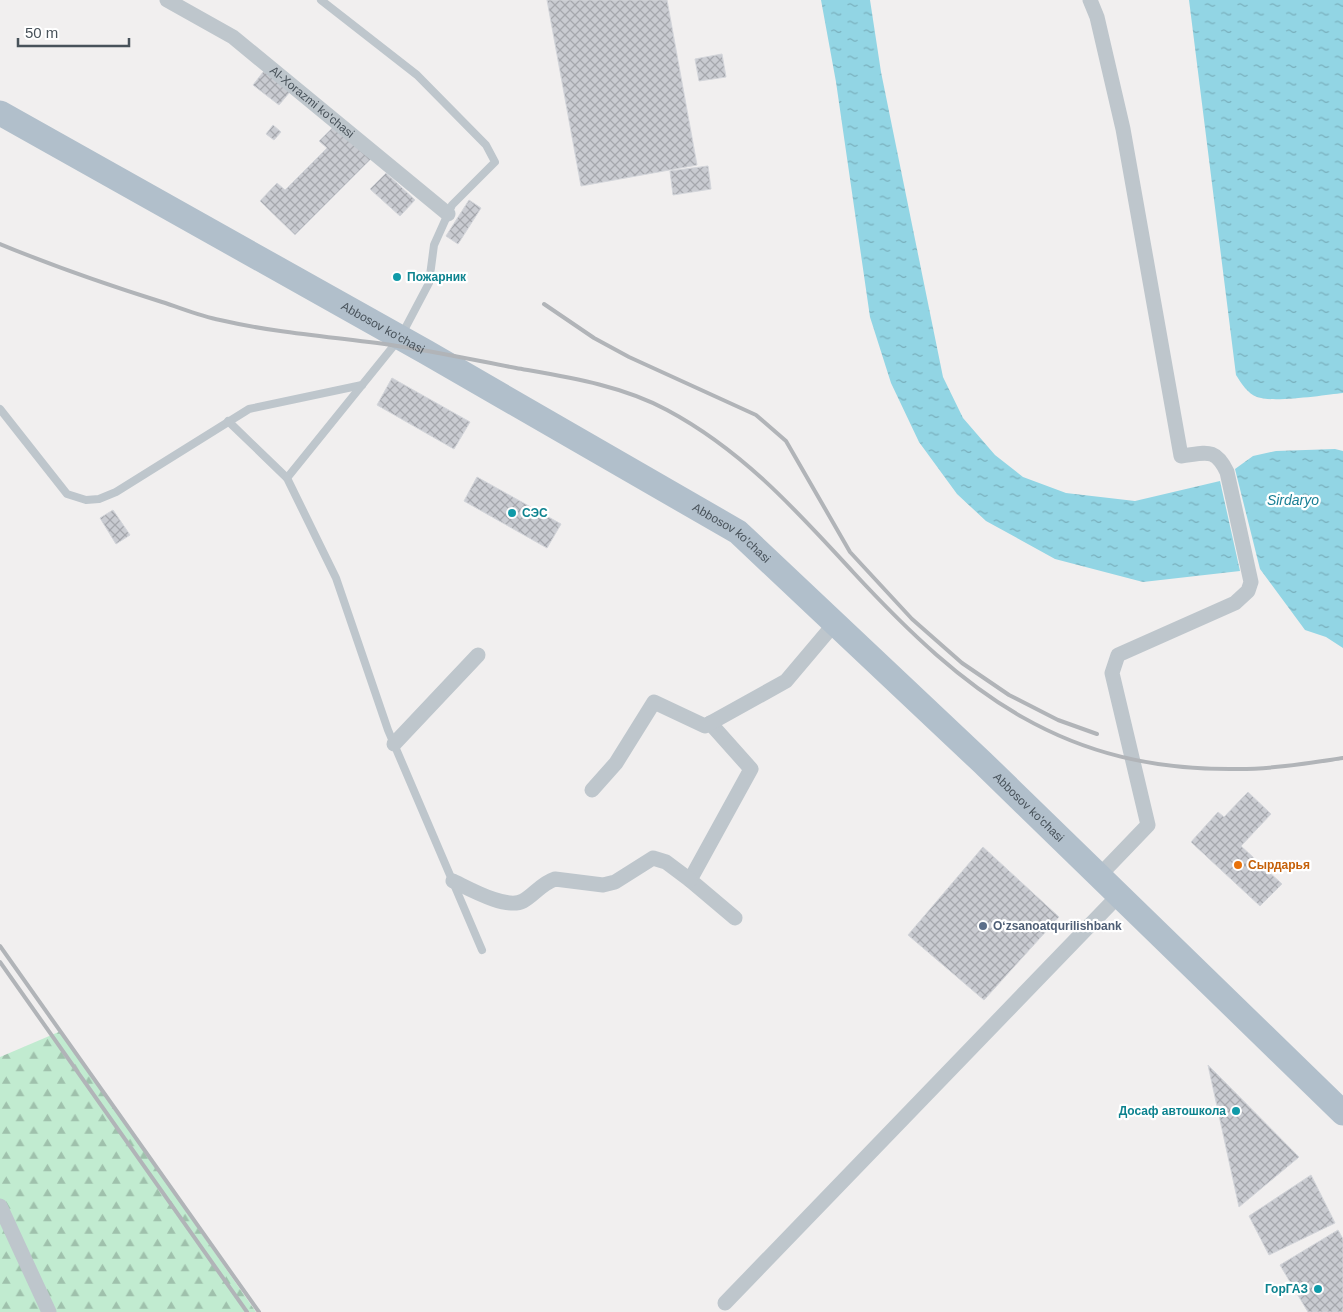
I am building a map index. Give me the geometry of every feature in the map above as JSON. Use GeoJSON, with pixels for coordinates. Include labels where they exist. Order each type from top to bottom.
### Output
{"type":"FeatureCollection","features":[{"type":"Feature","properties":{"kind":"main road","name":"Abbosov ko'chasi"},"geometry":{"type":"LineString","coordinates":[[0,112],[738,532],[1099,876],[1343,1113]]}},
{"type":"Feature","properties":{"kind":"street","name":"Al-Xorazmi ko'chasi"},"geometry":{"type":"LineString","coordinates":[[167,0],[233,37],[448,214]]}},
{"type":"Feature","properties":{"kind":"street"},"geometry":{"type":"LineString","coordinates":[[1090,0],[1097,17],[1123,129],[1181,456],[1210,452],[1220,458],[1227,472],[1251,582],[1248,591],[1235,603],[1118,655],[1112,673],[1148,825],[1099,876]]}},
{"type":"Feature","properties":{"kind":"street"},"geometry":{"type":"LineString","coordinates":[[592,790],[616,763],[654,702],[705,726],[786,681],[835,623]]}},
{"type":"Feature","properties":{"kind":"street"},"geometry":{"type":"LineString","coordinates":[[394,744],[478,655]]}},
{"type":"Feature","properties":{"kind":"street"},"geometry":{"type":"LineString","coordinates":[[690,880],[751,769],[710,723]]}},
{"type":"Feature","properties":{"kind":"street"},"geometry":{"type":"LineString","coordinates":[[453,881],[486,896],[514,903],[522,901],[549,881],[555,879],[603,885],[615,882],[653,858],[666,862],[735,918]]}},
{"type":"Feature","properties":{"kind":"street"},"geometry":{"type":"LineString","coordinates":[[725,1308],[1118,895]]}},
{"type":"Feature","properties":{"kind":"street"},"geometry":{"type":"LineString","coordinates":[[0,1206],[50,1312]]}},
{"type":"Feature","properties":{"kind":"lane"},"geometry":{"type":"LineString","coordinates":[[287,478],[400,338],[429,283],[434,245],[452,205],[495,162],[486,144],[417,75],[321,0]]}},
{"type":"Feature","properties":{"kind":"lane"},"geometry":{"type":"LineString","coordinates":[[0,409],[67,494],[86,500],[116,492],[249,409],[362,385]]}},
{"type":"Feature","properties":{"kind":"lane"},"geometry":{"type":"LineString","coordinates":[[228,421],[287,478],[336,578],[394,744],[482,950]]}},
{"type":"Feature","properties":{"kind":"green space"},"geometry":{"type":"Polygon","coordinates":[[[61,1031],[256,1312],[0,1312],[0,1057],[61,1031]]]}},
{"type":"Feature","properties":{"kind":"water"},"geometry":{"type":"Polygon","coordinates":[[[821,0],[870,0],[881,72],[943,377],[963,418],[995,455],[1023,477],[1066,493],[1135,501],[1220,481],[1240,571],[1143,582],[1055,559],[986,521],[957,494],[919,442],[891,383],[870,317],[836,82],[821,0]]]}},
{"type":"Feature","properties":{"kind":"water"},"geometry":{"type":"Polygon","coordinates":[[[1189,0],[1343,0],[1343,393],[1299,398],[1265,399],[1251,393],[1236,375],[1189,0]]]}},
{"type":"Feature","properties":{"kind":"water","name":"Sirdaryo"},"geometry":{"type":"Polygon","coordinates":[[[1335,449],[1343,451],[1343,648],[1326,637],[1305,630],[1260,569],[1235,469],[1253,456],[1276,451],[1335,449]]]}},
{"type":"Feature","properties":{"kind":"building"},"geometry":{"type":"Polygon","coordinates":[[[547,0],[667,0],[697,165],[581,186],[547,0]]]}},
{"type":"Feature","properties":{"kind":"building"},"geometry":{"type":"Polygon","coordinates":[[[722,54],[726,77],[699,81],[695,59],[722,54]]]}},
{"type":"Feature","properties":{"kind":"building"},"geometry":{"type":"Polygon","coordinates":[[[267,67],[294,87],[279,105],[253,85],[267,67]]]}},
{"type":"Feature","properties":{"kind":"building"},"geometry":{"type":"Polygon","coordinates":[[[337,123],[372,158],[295,235],[260,201],[277,183],[285,190],[327,148],[319,141],[337,123]]]}},
{"type":"Feature","properties":{"kind":"building"},"geometry":{"type":"Polygon","coordinates":[[[273,125],[281,132],[274,140],[266,134],[273,125]]]}},
{"type":"Feature","properties":{"kind":"building"},"geometry":{"type":"Polygon","coordinates":[[[708,166],[711,189],[673,195],[670,171],[708,166]]]}},
{"type":"Feature","properties":{"kind":"building"},"geometry":{"type":"Polygon","coordinates":[[[386,173],[415,200],[400,216],[370,189],[386,173]]]}},
{"type":"Feature","properties":{"kind":"building"},"geometry":{"type":"Polygon","coordinates":[[[469,200],[481,208],[458,244],[446,236],[469,200]]]}},
{"type":"Feature","properties":{"kind":"building"},"geometry":{"type":"Polygon","coordinates":[[[392,378],[470,422],[454,449],[377,405],[392,378]]]}},
{"type":"Feature","properties":{"kind":"building","name":"СЭС"},"geometry":{"type":"Polygon","coordinates":[[[477,477],[561,524],[547,548],[464,501],[477,477]]]}},
{"type":"Feature","properties":{"kind":"building"},"geometry":{"type":"Polygon","coordinates":[[[113,510],[130,535],[116,544],[100,518],[113,510]]]}},
{"type":"Feature","properties":{"kind":"building","name":"Сырдарья"},"geometry":{"type":"Polygon","coordinates":[[[1248,792],[1271,814],[1241,846],[1282,884],[1260,906],[1191,842],[1218,812],[1224,817],[1248,792]]]}},
{"type":"Feature","properties":{"kind":"building","name":"Oʻzsanoatqurilishbank"},"geometry":{"type":"Polygon","coordinates":[[[983,847],[1059,917],[984,1000],[908,935],[983,847]]]}},
{"type":"Feature","properties":{"kind":"building","name":"Досаф автошкола"},"geometry":{"type":"Polygon","coordinates":[[[1208,1065],[1299,1157],[1239,1207],[1208,1065]]]}},
{"type":"Feature","properties":{"kind":"building"},"geometry":{"type":"Polygon","coordinates":[[[1311,1175],[1335,1223],[1269,1255],[1249,1216],[1311,1175]]]}},
{"type":"Feature","properties":{"kind":"building","name":"ГорГАЗ"},"geometry":{"type":"Polygon","coordinates":[[[1338,1230],[1343,1239],[1343,1312],[1308,1312],[1280,1265],[1338,1230]]]}},
{"type":"Feature","properties":{"kind":"railway"},"geometry":{"type":"LineString","coordinates":[[0,244],[81,275],[213,318],[262,328],[437,353],[593,383],[631,394],[667,410],[694,426],[744,462],[789,504],[895,616],[936,655],[979,689],[1023,717],[1070,740],[1121,757],[1177,766],[1252,769],[1343,758]]}},
{"type":"Feature","properties":{"kind":"railway"},"geometry":{"type":"LineString","coordinates":[[544,304],[594,338],[629,357],[756,415],[786,441],[850,552],[912,619],[962,663],[1009,695],[1058,720],[1097,734]]}},
{"type":"Feature","properties":{"kind":"railway"},"geometry":{"type":"LineString","coordinates":[[0,946],[259,1312]]}},
{"type":"Feature","properties":{"kind":"railway"},"geometry":{"type":"LineString","coordinates":[[0,962],[247,1312]]}},
{"type":"Feature","properties":{"kind":"place","name":"Пожарник"},"geometry":{"type":"Point","coordinates":[397,277]}},
{"type":"Feature","properties":{"kind":"place","name":"СЭС"},"geometry":{"type":"Point","coordinates":[512,513]}},
{"type":"Feature","properties":{"kind":"place","name":"Сырдарья"},"geometry":{"type":"Point","coordinates":[1238,865]}},
{"type":"Feature","properties":{"kind":"place","name":"Oʻzsanoatqurilishbank"},"geometry":{"type":"Point","coordinates":[983,926]}},
{"type":"Feature","properties":{"kind":"place","name":"Досаф автошкола"},"geometry":{"type":"Point","coordinates":[1236,1111]}},
{"type":"Feature","properties":{"kind":"place","name":"ГорГАЗ"},"geometry":{"type":"Point","coordinates":[1318,1289]}}]}
